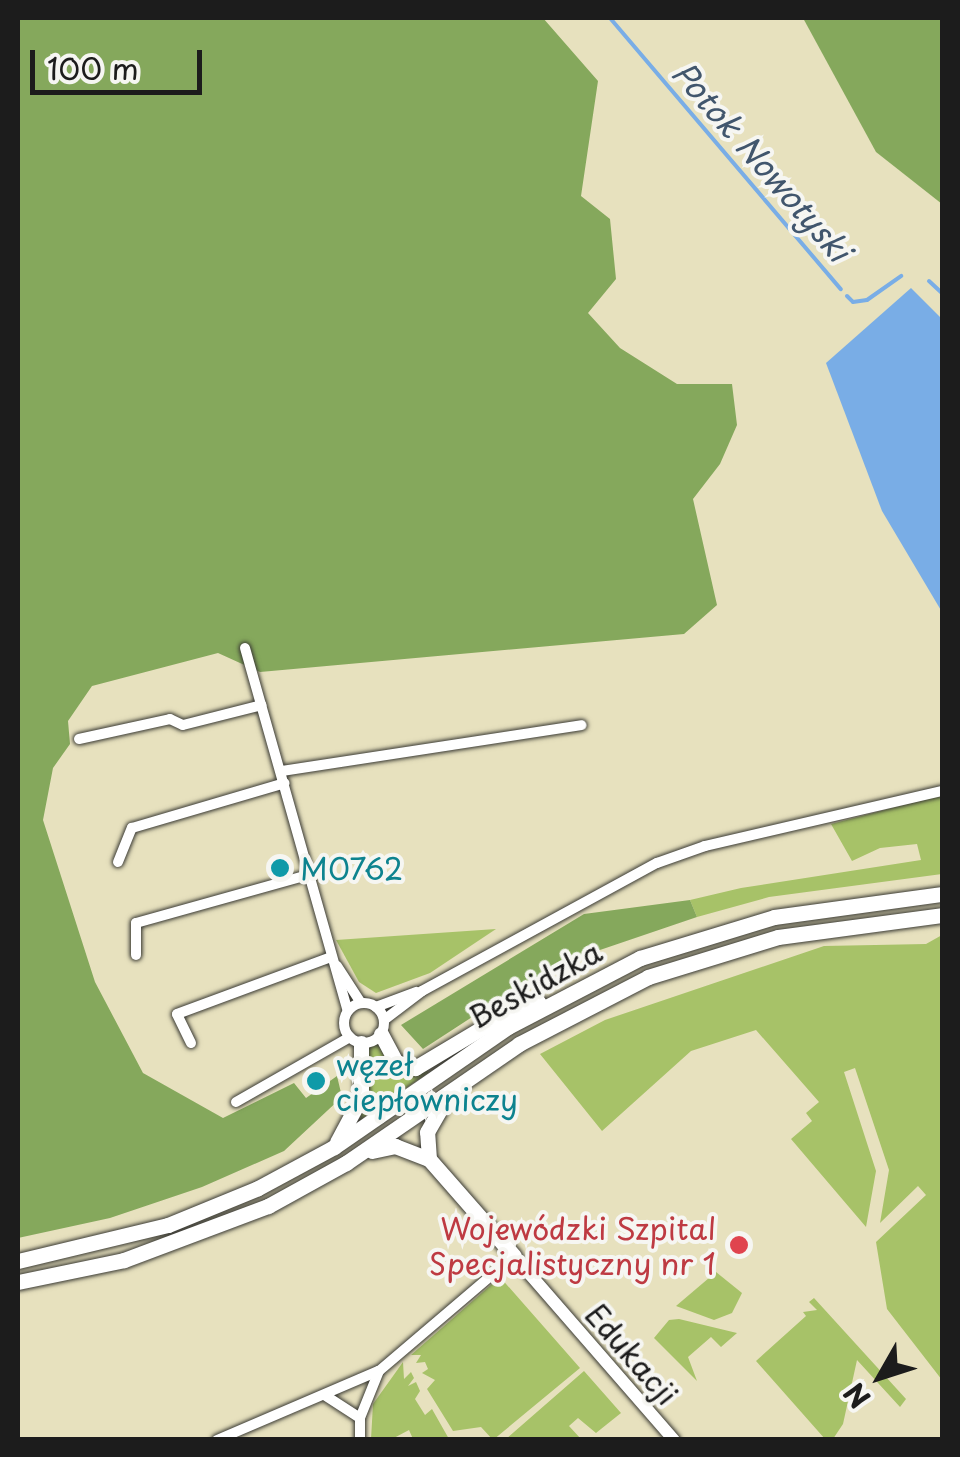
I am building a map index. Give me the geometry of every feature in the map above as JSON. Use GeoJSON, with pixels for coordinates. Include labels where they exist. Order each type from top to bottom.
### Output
{"type":"FeatureCollection","features":[{"type":"Feature","properties":{"kind":"main road","name":"Beskidzka"},"geometry":{"type":"LineString","coordinates":[[18,1261],[168,1225],[334,1146],[557,998],[640,958],[729,928],[942,892]]}},
{"type":"Feature","properties":{"kind":"main road","name":"Beskidzka"},"geometry":{"type":"LineString","coordinates":[[18,1282],[174,1244],[268,1206],[346,1163],[568,1016],[690,962],[778,937],[942,917]]}},
{"type":"Feature","properties":{"kind":"main road"},"geometry":{"type":"LineString","coordinates":[[382,1027],[396,1062],[415,1068],[502,1016],[557,998]]}},
{"type":"Feature","properties":{"kind":"main road"},"geometry":{"type":"LineString","coordinates":[[334,1146],[362,1097],[355,1040]]}},
{"type":"Feature","properties":{"kind":"main road"},"geometry":{"type":"LineString","coordinates":[[430,1159],[427,1132],[458,1086]]}},
{"type":"Feature","properties":{"kind":"main road"},"geometry":{"type":"LineString","coordinates":[[346,1163],[395,1146],[430,1159],[514,1256]]}},
{"type":"Feature","properties":{"kind":"street"},"geometry":{"type":"LineString","coordinates":[[236,1102],[288,1075],[319,1050],[344,1025],[348,1011],[245,648]]}},
{"type":"Feature","properties":{"kind":"street"},"geometry":{"type":"LineString","coordinates":[[79,739],[170,719],[183,725],[262,705]]}},
{"type":"Feature","properties":{"kind":"street"},"geometry":{"type":"LineString","coordinates":[[118,862],[132,828],[284,777],[581,725]]}},
{"type":"Feature","properties":{"kind":"street"},"geometry":{"type":"LineString","coordinates":[[330,957],[361,1003],[376,1008],[422,991],[658,863],[705,846],[942,791]]}},
{"type":"Feature","properties":{"kind":"street"},"geometry":{"type":"LineString","coordinates":[[136,955],[136,923],[312,874]]}},
{"type":"Feature","properties":{"kind":"street"},"geometry":{"type":"LineString","coordinates":[[191,1042],[177,1014],[330,957]]}},
{"type":"Feature","properties":{"kind":"street"},"geometry":{"type":"LineString","coordinates":[[319,1050],[382,1027],[422,991]]}},
{"type":"Feature","properties":{"kind":"street"},"geometry":{"type":"LineString","coordinates":[[348,1011],[361,1003]]}},
{"type":"Feature","properties":{"kind":"street"},"geometry":{"type":"LineString","coordinates":[[376,1008],[382,1027]]}},
{"type":"Feature","properties":{"kind":"street"},"geometry":{"type":"LineString","coordinates":[[344,1025],[355,1040]]}},
{"type":"Feature","properties":{"kind":"street"},"geometry":{"type":"LineString","coordinates":[[217,1440],[326,1396],[378,1370],[514,1256]]}},
{"type":"Feature","properties":{"kind":"street","name":"Edukacji"},"geometry":{"type":"LineString","coordinates":[[514,1256],[674,1440]]}},
{"type":"Feature","properties":{"kind":"street"},"geometry":{"type":"LineString","coordinates":[[360,1440],[360,1418],[378,1370]]}},
{"type":"Feature","properties":{"kind":"street"},"geometry":{"type":"LineString","coordinates":[[326,1396],[360,1418]]}},
{"type":"Feature","properties":{"kind":"green space"},"geometry":{"type":"Polygon","coordinates":[[[18,18],[543,18],[598,81],[581,196],[610,219],[616,279],[588,313],[620,348],[677,384],[732,384],[737,425],[720,464],[693,499],[717,605],[684,634],[260,672],[218,653],[92,686],[68,721],[70,744],[53,768],[43,820],[95,982],[143,1073],[223,1118],[294,1083],[306,1098],[337,1076],[342,1097],[284,1151],[202,1187],[110,1218],[18,1238],[18,18]]]}},
{"type":"Feature","properties":{"kind":"green space"},"geometry":{"type":"Polygon","coordinates":[[[803,18],[942,18],[942,204],[876,152],[803,18]]]}},
{"type":"Feature","properties":{"kind":"green space"},"geometry":{"type":"Polygon","coordinates":[[[942,795],[942,874],[769,897],[697,917],[690,900],[741,888],[921,860],[917,844],[880,848],[852,861],[831,824],[942,795]]]}},
{"type":"Feature","properties":{"kind":"green space"},"geometry":{"type":"Polygon","coordinates":[[[690,900],[697,917],[597,951],[509,993],[423,1049],[401,1025],[584,914],[690,900]]]}},
{"type":"Feature","properties":{"kind":"green space"},"geometry":{"type":"Polygon","coordinates":[[[496,929],[430,973],[376,993],[359,982],[336,940],[496,929]]]}},
{"type":"Feature","properties":{"kind":"green space"},"geometry":{"type":"Polygon","coordinates":[[[942,935],[942,1380],[887,1309],[876,1242],[926,1195],[918,1186],[880,1223],[889,1170],[855,1068],[844,1072],[876,1171],[866,1227],[791,1139],[812,1121],[806,1113],[819,1102],[756,1030],[691,1051],[602,1131],[540,1054],[605,1020],[824,946],[926,944],[942,935]]]}},
{"type":"Feature","properties":{"kind":"green space"},"geometry":{"type":"Polygon","coordinates":[[[378,1044],[386,1058],[429,1072],[360,1120],[370,1076],[366,1048],[378,1044]]]}},
{"type":"Feature","properties":{"kind":"green space"},"geometry":{"type":"Polygon","coordinates":[[[716,1272],[742,1293],[732,1313],[714,1320],[676,1306],[716,1272]]]}},
{"type":"Feature","properties":{"kind":"green space"},"geometry":{"type":"Polygon","coordinates":[[[500,1277],[580,1368],[493,1440],[481,1427],[453,1431],[427,1389],[435,1380],[422,1373],[428,1369],[425,1362],[416,1363],[421,1355],[411,1355],[500,1277]]]}},
{"type":"Feature","properties":{"kind":"green space"},"geometry":{"type":"Polygon","coordinates":[[[814,1298],[906,1399],[900,1407],[857,1360],[843,1424],[833,1439],[825,1439],[756,1361],[806,1316],[803,1312],[817,1310],[809,1302],[814,1298]]]}},
{"type":"Feature","properties":{"kind":"green space"},"geometry":{"type":"Polygon","coordinates":[[[669,1320],[737,1333],[721,1347],[711,1337],[688,1357],[697,1381],[654,1338],[669,1320]]]}},
{"type":"Feature","properties":{"kind":"green space"},"geometry":{"type":"Polygon","coordinates":[[[403,1362],[404,1379],[411,1372],[414,1378],[408,1386],[416,1382],[420,1391],[415,1399],[425,1415],[432,1409],[449,1439],[413,1439],[409,1430],[392,1439],[371,1439],[373,1404],[403,1362]]]}},
{"type":"Feature","properties":{"kind":"green space"},"geometry":{"type":"Polygon","coordinates":[[[584,1371],[621,1413],[596,1433],[578,1418],[569,1426],[581,1439],[506,1439],[584,1371]]]}},
{"type":"Feature","properties":{"kind":"water"},"geometry":{"type":"Polygon","coordinates":[[[911,288],[942,319],[942,612],[882,511],[826,363],[911,288]]]}},
{"type":"Feature","properties":{"kind":"waterway","name":"Potok Nowotyski"},"geometry":{"type":"LineString","coordinates":[[610,18],[841,289]]}},
{"type":"Feature","properties":{"kind":"waterway"},"geometry":{"type":"LineString","coordinates":[[847,296],[853,302],[867,300],[901,276]]}},
{"type":"Feature","properties":{"kind":"waterway"},"geometry":{"type":"LineString","coordinates":[[929,281],[942,293]]}},
{"type":"Feature","properties":{"kind":"place","name":"M0762"},"geometry":{"type":"Point","coordinates":[280,868]}},
{"type":"Feature","properties":{"kind":"place","name":"węzeł ciepłowniczy"},"geometry":{"type":"Point","coordinates":[316,1081]}},
{"type":"Feature","properties":{"kind":"place","name":"Wojewódzki Szpital Specjalistyczny nr 1"},"geometry":{"type":"Point","coordinates":[739,1245]}}]}
